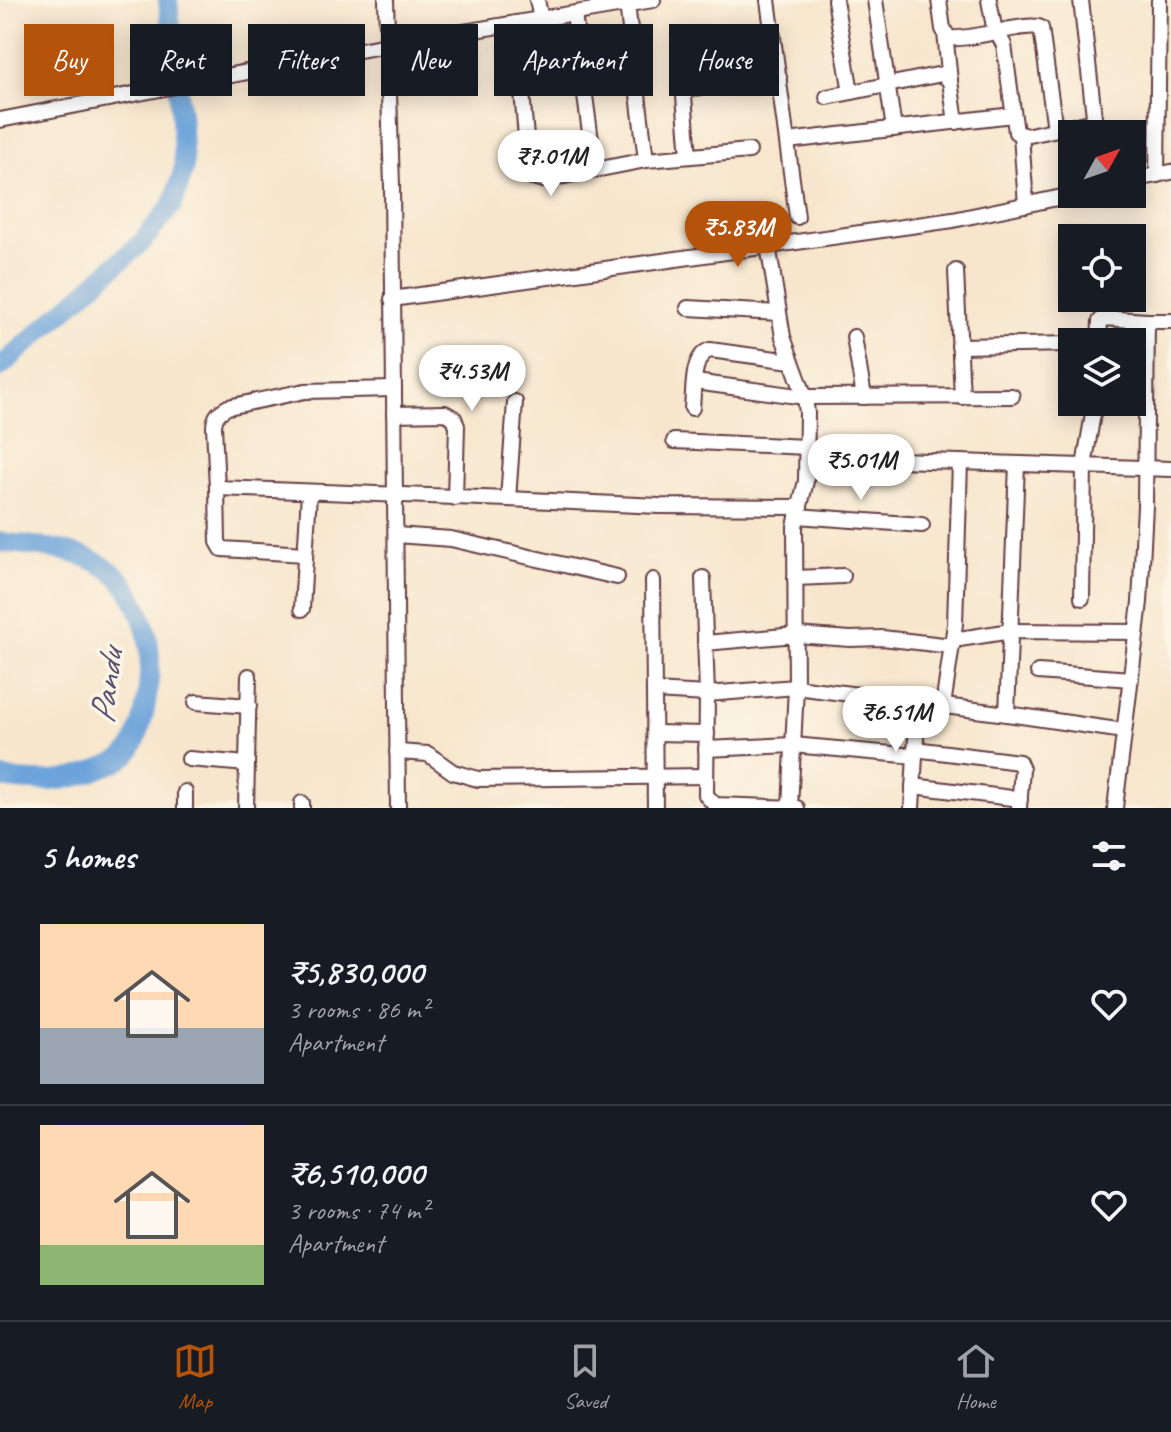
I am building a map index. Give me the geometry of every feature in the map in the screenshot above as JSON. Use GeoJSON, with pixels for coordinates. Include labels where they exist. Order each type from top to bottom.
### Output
{"type":"FeatureCollection","features":[{"type":"Feature","properties":{"kind":"street"},"geometry":{"type":"LineString","coordinates":[[386,0],[386,24]]}},
{"type":"Feature","properties":{"kind":"street"},"geometry":{"type":"LineString","coordinates":[[537,0],[541,19]]}},
{"type":"Feature","properties":{"kind":"street"},"geometry":{"type":"LineString","coordinates":[[478,29],[653,0]]}},
{"type":"Feature","properties":{"kind":"street"},"geometry":{"type":"LineString","coordinates":[[768,0],[771,24]]}},
{"type":"Feature","properties":{"kind":"street"},"geometry":{"type":"LineString","coordinates":[[835,0],[851,92]]}},
{"type":"Feature","properties":{"kind":"street"},"geometry":{"type":"LineString","coordinates":[[875,0],[894,129]]}},
{"type":"Feature","properties":{"kind":"street"},"geometry":{"type":"LineString","coordinates":[[939,0],[956,122]]}},
{"type":"Feature","properties":{"kind":"street"},"geometry":{"type":"LineString","coordinates":[[989,0],[992,20],[1004,45],[1016,132],[1021,135],[1058,129]]}},
{"type":"Feature","properties":{"kind":"street"},"geometry":{"type":"LineString","coordinates":[[1081,0],[1094,120]]}},
{"type":"Feature","properties":{"kind":"street"},"geometry":{"type":"LineString","coordinates":[[1159,0],[1165,19],[1164,174]]}},
{"type":"Feature","properties":{"kind":"street"},"geometry":{"type":"LineString","coordinates":[[627,4],[646,160]]}},
{"type":"Feature","properties":{"kind":"street"},"geometry":{"type":"LineString","coordinates":[[574,14],[595,170]]}},
{"type":"Feature","properties":{"kind":"street"},"geometry":{"type":"LineString","coordinates":[[516,23],[529,172],[532,177],[544,180],[646,160],[749,151]]}},
{"type":"Feature","properties":{"kind":"street"},"geometry":{"type":"LineString","coordinates":[[945,33],[954,39],[1034,25],[1041,28],[1055,129]]}},
{"type":"Feature","properties":{"kind":"street"},"geometry":{"type":"LineString","coordinates":[[0,120],[381,46]]}},
{"type":"Feature","properties":{"kind":"street"},"geometry":{"type":"LineString","coordinates":[[827,97],[942,74],[950,81]]}},
{"type":"Feature","properties":{"kind":"street"},"geometry":{"type":"LineString","coordinates":[[779,77],[797,217]]}},
{"type":"Feature","properties":{"kind":"street"},"geometry":{"type":"LineString","coordinates":[[388,96],[392,186],[398,808]]}},
{"type":"Feature","properties":{"kind":"street"},"geometry":{"type":"LineString","coordinates":[[684,96],[689,156]]}},
{"type":"Feature","properties":{"kind":"street"},"geometry":{"type":"LineString","coordinates":[[787,141],[1013,115]]}},
{"type":"Feature","properties":{"kind":"street"},"geometry":{"type":"LineString","coordinates":[[1021,135],[1026,205]]}},
{"type":"Feature","properties":{"kind":"street"},"geometry":{"type":"LineString","coordinates":[[392,299],[953,220],[1058,198]]}},
{"type":"Feature","properties":{"kind":"street"},"geometry":{"type":"LineString","coordinates":[[768,245],[779,313],[791,361],[805,397],[806,481],[798,512],[796,687],[790,808]]}},
{"type":"Feature","properties":{"kind":"street"},"geometry":{"type":"LineString","coordinates":[[956,271],[962,397]]}},
{"type":"Feature","properties":{"kind":"street"},"geometry":{"type":"LineString","coordinates":[[688,308],[779,313]]}},
{"type":"Feature","properties":{"kind":"street"},"geometry":{"type":"LineString","coordinates":[[1100,328],[1103,318],[1171,321]]}},
{"type":"Feature","properties":{"kind":"street"},"geometry":{"type":"LineString","coordinates":[[1115,808],[1140,602],[1147,321]]}},
{"type":"Feature","properties":{"kind":"street"},"geometry":{"type":"LineString","coordinates":[[854,337],[864,397]]}},
{"type":"Feature","properties":{"kind":"street"},"geometry":{"type":"LineString","coordinates":[[959,346],[1058,344]]}},
{"type":"Feature","properties":{"kind":"street"},"geometry":{"type":"LineString","coordinates":[[692,408],[698,360],[704,351],[791,361]]}},
{"type":"Feature","properties":{"kind":"street"},"geometry":{"type":"LineString","coordinates":[[695,382],[805,397],[1012,396]]}},
{"type":"Feature","properties":{"kind":"street"},"geometry":{"type":"LineString","coordinates":[[305,554],[222,549],[218,542],[215,417],[228,407],[305,391],[394,389]]}},
{"type":"Feature","properties":{"kind":"street"},"geometry":{"type":"LineString","coordinates":[[508,499],[515,402]]}},
{"type":"Feature","properties":{"kind":"street"},"geometry":{"type":"LineString","coordinates":[[394,414],[445,413],[454,418],[457,426],[455,498]]}},
{"type":"Feature","properties":{"kind":"street"},"geometry":{"type":"LineString","coordinates":[[1082,598],[1084,466],[1093,416]]}},
{"type":"Feature","properties":{"kind":"street"},"geometry":{"type":"LineString","coordinates":[[674,441],[960,462],[1171,469]]}},
{"type":"Feature","properties":{"kind":"street"},"geometry":{"type":"LineString","coordinates":[[943,706],[955,624],[960,462]]}},
{"type":"Feature","properties":{"kind":"street"},"geometry":{"type":"LineString","coordinates":[[1007,714],[1017,464]]}},
{"type":"Feature","properties":{"kind":"street"},"geometry":{"type":"LineString","coordinates":[[217,488],[798,512],[922,525]]}},
{"type":"Feature","properties":{"kind":"street"},"geometry":{"type":"LineString","coordinates":[[302,609],[309,493]]}},
{"type":"Feature","properties":{"kind":"street"},"geometry":{"type":"LineString","coordinates":[[396,535],[442,537],[617,577]]}},
{"type":"Feature","properties":{"kind":"street"},"geometry":{"type":"LineString","coordinates":[[795,578],[843,576]]}},
{"type":"Feature","properties":{"kind":"street"},"geometry":{"type":"LineString","coordinates":[[703,578],[706,795],[712,803],[798,808]]}},
{"type":"Feature","properties":{"kind":"street"},"geometry":{"type":"LineString","coordinates":[[653,580],[655,808]]}},
{"type":"Feature","properties":{"kind":"street"},"geometry":{"type":"LineString","coordinates":[[952,646],[953,640],[1011,631],[1136,632]]}},
{"type":"Feature","properties":{"kind":"street"},"geometry":{"type":"LineString","coordinates":[[705,643],[796,635],[882,638],[952,646]]}},
{"type":"Feature","properties":{"kind":"street"},"geometry":{"type":"LineString","coordinates":[[1038,672],[1131,679]]}},
{"type":"Feature","properties":{"kind":"street"},"geometry":{"type":"LineString","coordinates":[[246,808],[249,676]]}},
{"type":"Feature","properties":{"kind":"street"},"geometry":{"type":"LineString","coordinates":[[654,691],[707,694],[796,687],[1124,731]]}},
{"type":"Feature","properties":{"kind":"street"},"geometry":{"type":"LineString","coordinates":[[196,702],[249,706]]}},
{"type":"Feature","properties":{"kind":"street"},"geometry":{"type":"LineString","coordinates":[[912,808],[918,703]]}},
{"type":"Feature","properties":{"kind":"street"},"geometry":{"type":"LineString","coordinates":[[655,733],[706,742],[793,745],[1019,762],[1022,769],[1019,804],[913,786]]}},
{"type":"Feature","properties":{"kind":"street"},"geometry":{"type":"LineString","coordinates":[[397,752],[428,754],[453,772],[478,779],[706,776]]}},
{"type":"Feature","properties":{"kind":"street"},"geometry":{"type":"LineString","coordinates":[[189,759],[247,764]]}},
{"type":"Feature","properties":{"kind":"street"},"geometry":{"type":"LineString","coordinates":[[185,792],[185,808]]}},
{"type":"Feature","properties":{"kind":"waterway","name":"Pandu"},"geometry":{"type":"LineString","coordinates":[[0,367],[143,241],[173,204],[184,168],[168,0]]}},
{"type":"Feature","properties":{"kind":"waterway","name":"Pandu"},"geometry":{"type":"LineString","coordinates":[[0,542],[76,554],[116,575],[142,617],[150,658],[142,722],[131,749],[124,757],[64,780],[0,778]]}}]}
